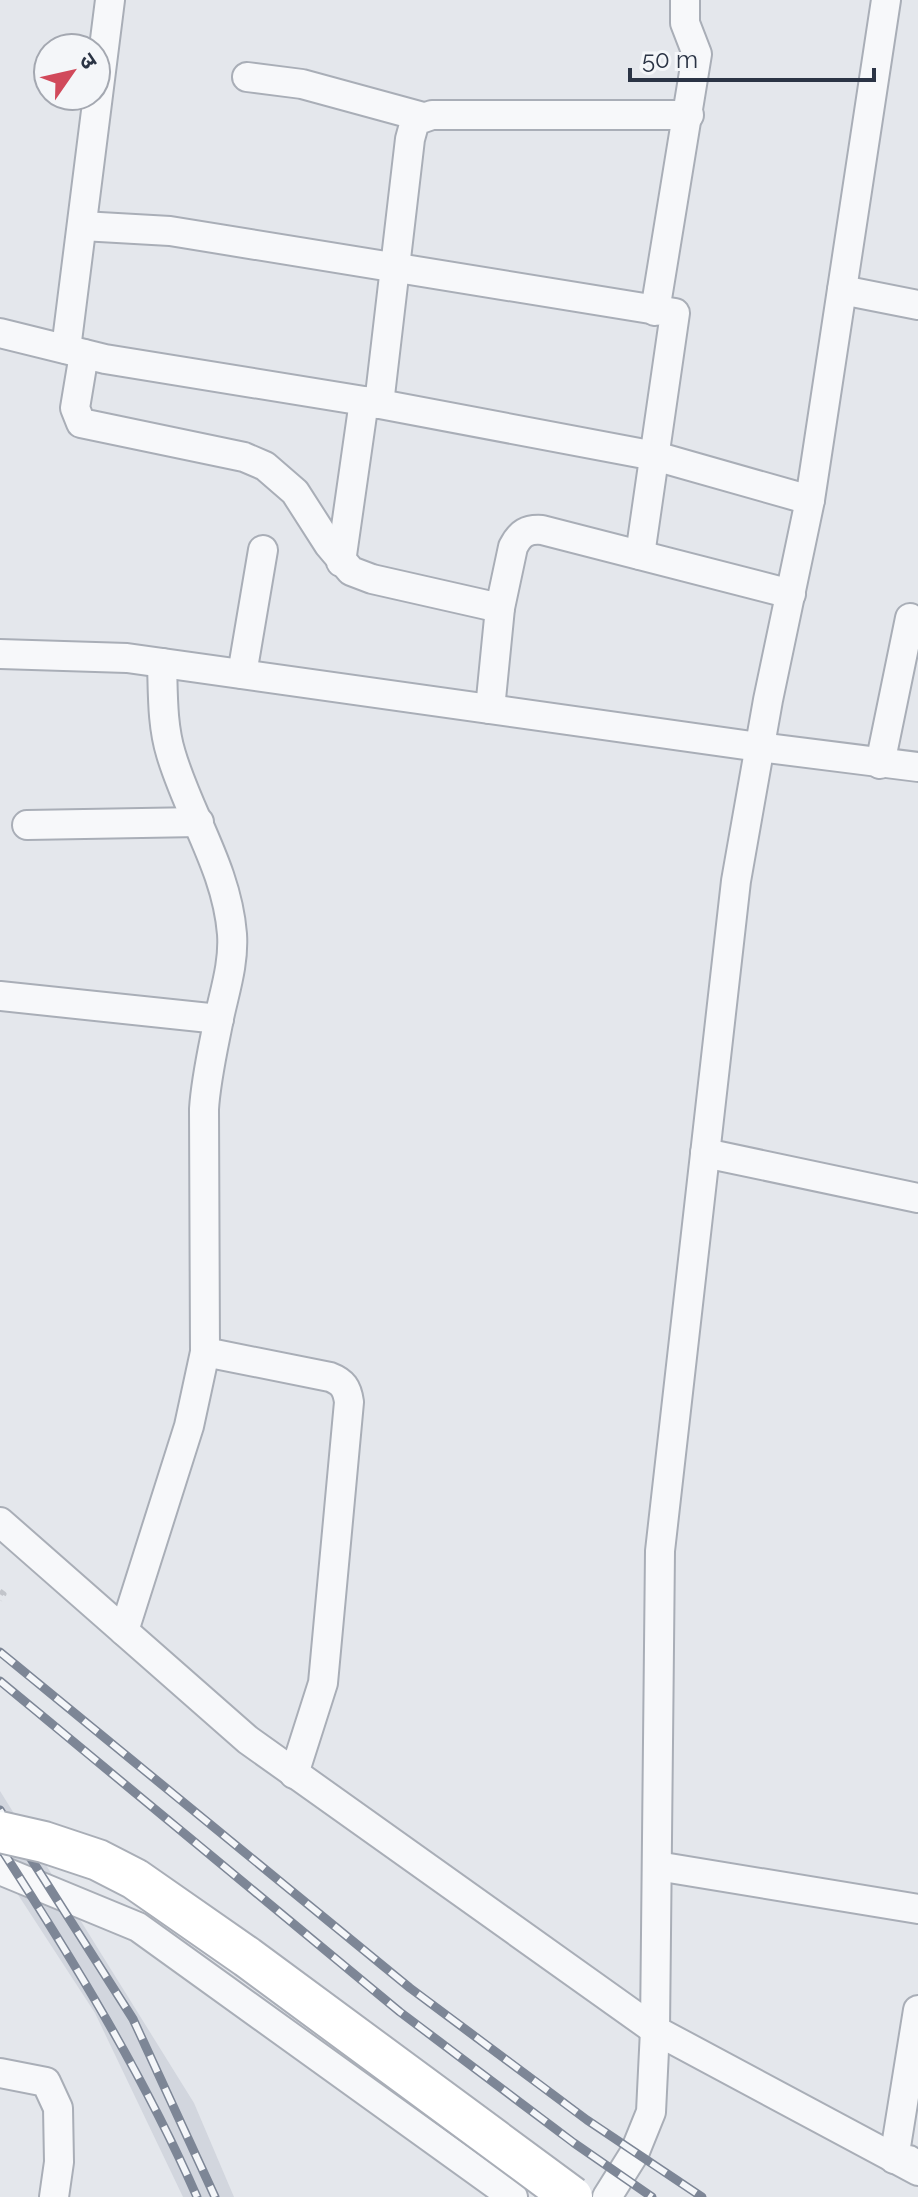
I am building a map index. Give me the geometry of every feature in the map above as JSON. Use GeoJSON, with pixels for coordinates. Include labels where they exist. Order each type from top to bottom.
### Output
{"type":"FeatureCollection","features":[{"type":"Feature","properties":{"kind":"street"},"geometry":{"type":"LineString","coordinates":[[110,0],[82,226],[75,352],[75,408],[81,423],[244,457],[265,466],[295,492],[341,562],[351,571],[372,579],[500,608]]}},
{"type":"Feature","properties":{"kind":"street"},"geometry":{"type":"LineString","coordinates":[[655,311],[697,54],[685,23],[685,0]]}},
{"type":"Feature","properties":{"kind":"street"},"geometry":{"type":"LineString","coordinates":[[607,2197],[634,2154],[651,2112],[655,2030],[660,1551],[736,881],[759,747],[810,500],[886,0]]}},
{"type":"Feature","properties":{"kind":"street"},"geometry":{"type":"LineString","coordinates":[[247,77],[302,84],[423,117],[689,115]]}},
{"type":"Feature","properties":{"kind":"street"},"geometry":{"type":"LineString","coordinates":[[341,562],[395,267],[412,127],[423,117]]}},
{"type":"Feature","properties":{"kind":"street"},"geometry":{"type":"LineString","coordinates":[[82,226],[170,231],[675,313],[640,555]]}},
{"type":"Feature","properties":{"kind":"street"},"geometry":{"type":"LineString","coordinates":[[842,290],[918,305]]}},
{"type":"Feature","properties":{"kind":"street"},"geometry":{"type":"LineString","coordinates":[[0,333],[75,352],[655,456],[810,500]]}},
{"type":"Feature","properties":{"kind":"street"},"geometry":{"type":"LineString","coordinates":[[490,709],[500,608],[513,547],[517,539],[531,530],[542,530],[791,594]]}},
{"type":"Feature","properties":{"kind":"street"},"geometry":{"type":"LineString","coordinates":[[242,674],[263,550]]}},
{"type":"Feature","properties":{"kind":"street"},"geometry":{"type":"LineString","coordinates":[[880,764],[910,618]]}},
{"type":"Feature","properties":{"kind":"street"},"geometry":{"type":"LineString","coordinates":[[0,654],[127,658],[918,767]]}},
{"type":"Feature","properties":{"kind":"street"},"geometry":{"type":"LineString","coordinates":[[124,1631],[189,1426],[205,1352],[206,1078],[231,968],[232,934],[226,899],[171,753],[164,713],[162,663]]}},
{"type":"Feature","properties":{"kind":"street"},"geometry":{"type":"LineString","coordinates":[[27,825],[199,822]]}},
{"type":"Feature","properties":{"kind":"street"},"geometry":{"type":"LineString","coordinates":[[0,996],[219,1019]]}},
{"type":"Feature","properties":{"kind":"street"},"geometry":{"type":"LineString","coordinates":[[705,1153],[918,1198]]}},
{"type":"Feature","properties":{"kind":"street"},"geometry":{"type":"LineString","coordinates":[[205,1352],[330,1377],[340,1381],[348,1393],[323,1683],[294,1774]]}},
{"type":"Feature","properties":{"kind":"street"},"geometry":{"type":"LineString","coordinates":[[0,1522],[248,1740],[655,2030],[910,2164],[918,2010]]}},
{"type":"Feature","properties":{"kind":"street"},"geometry":{"type":"LineString","coordinates":[[0,1832],[44,1842],[98,1860],[135,1879],[234,1947],[572,2197]]}},
{"type":"Feature","properties":{"kind":"street"},"geometry":{"type":"LineString","coordinates":[[657,1866],[918,1909]]}},
{"type":"Feature","properties":{"kind":"street"},"geometry":{"type":"LineString","coordinates":[[0,1870],[138,1927],[513,2197]]}},
{"type":"Feature","properties":{"kind":"street"},"geometry":{"type":"LineString","coordinates":[[0,2073],[46,2082],[58,2108],[59,2162],[54,2197]]}},
{"type":"Feature","properties":{"kind":"path"},"geometry":{"type":"LineString","coordinates":[[0,1591],[4,1594],[0,1600]]}},
{"type":"Feature","properties":{"kind":"shaded area"},"geometry":{"type":"Polygon","coordinates":[[[0,1791],[194,2103],[234,2197],[183,2197],[95,2013],[0,1867],[0,1791]]]}},
{"type":"Feature","properties":{"kind":"railway"},"geometry":{"type":"LineString","coordinates":[[0,1652],[410,1988],[587,2120],[702,2197]]}},
{"type":"Feature","properties":{"kind":"railway"},"geometry":{"type":"LineString","coordinates":[[0,1681],[400,2012],[574,2143],[652,2197]]}},
{"type":"Feature","properties":{"kind":"railway"},"geometry":{"type":"LineString","coordinates":[[0,1810],[133,2019],[215,2197]]}},
{"type":"Feature","properties":{"kind":"railway"},"geometry":{"type":"LineString","coordinates":[[0,1847],[106,2018],[154,2106],[197,2197]]}}]}
